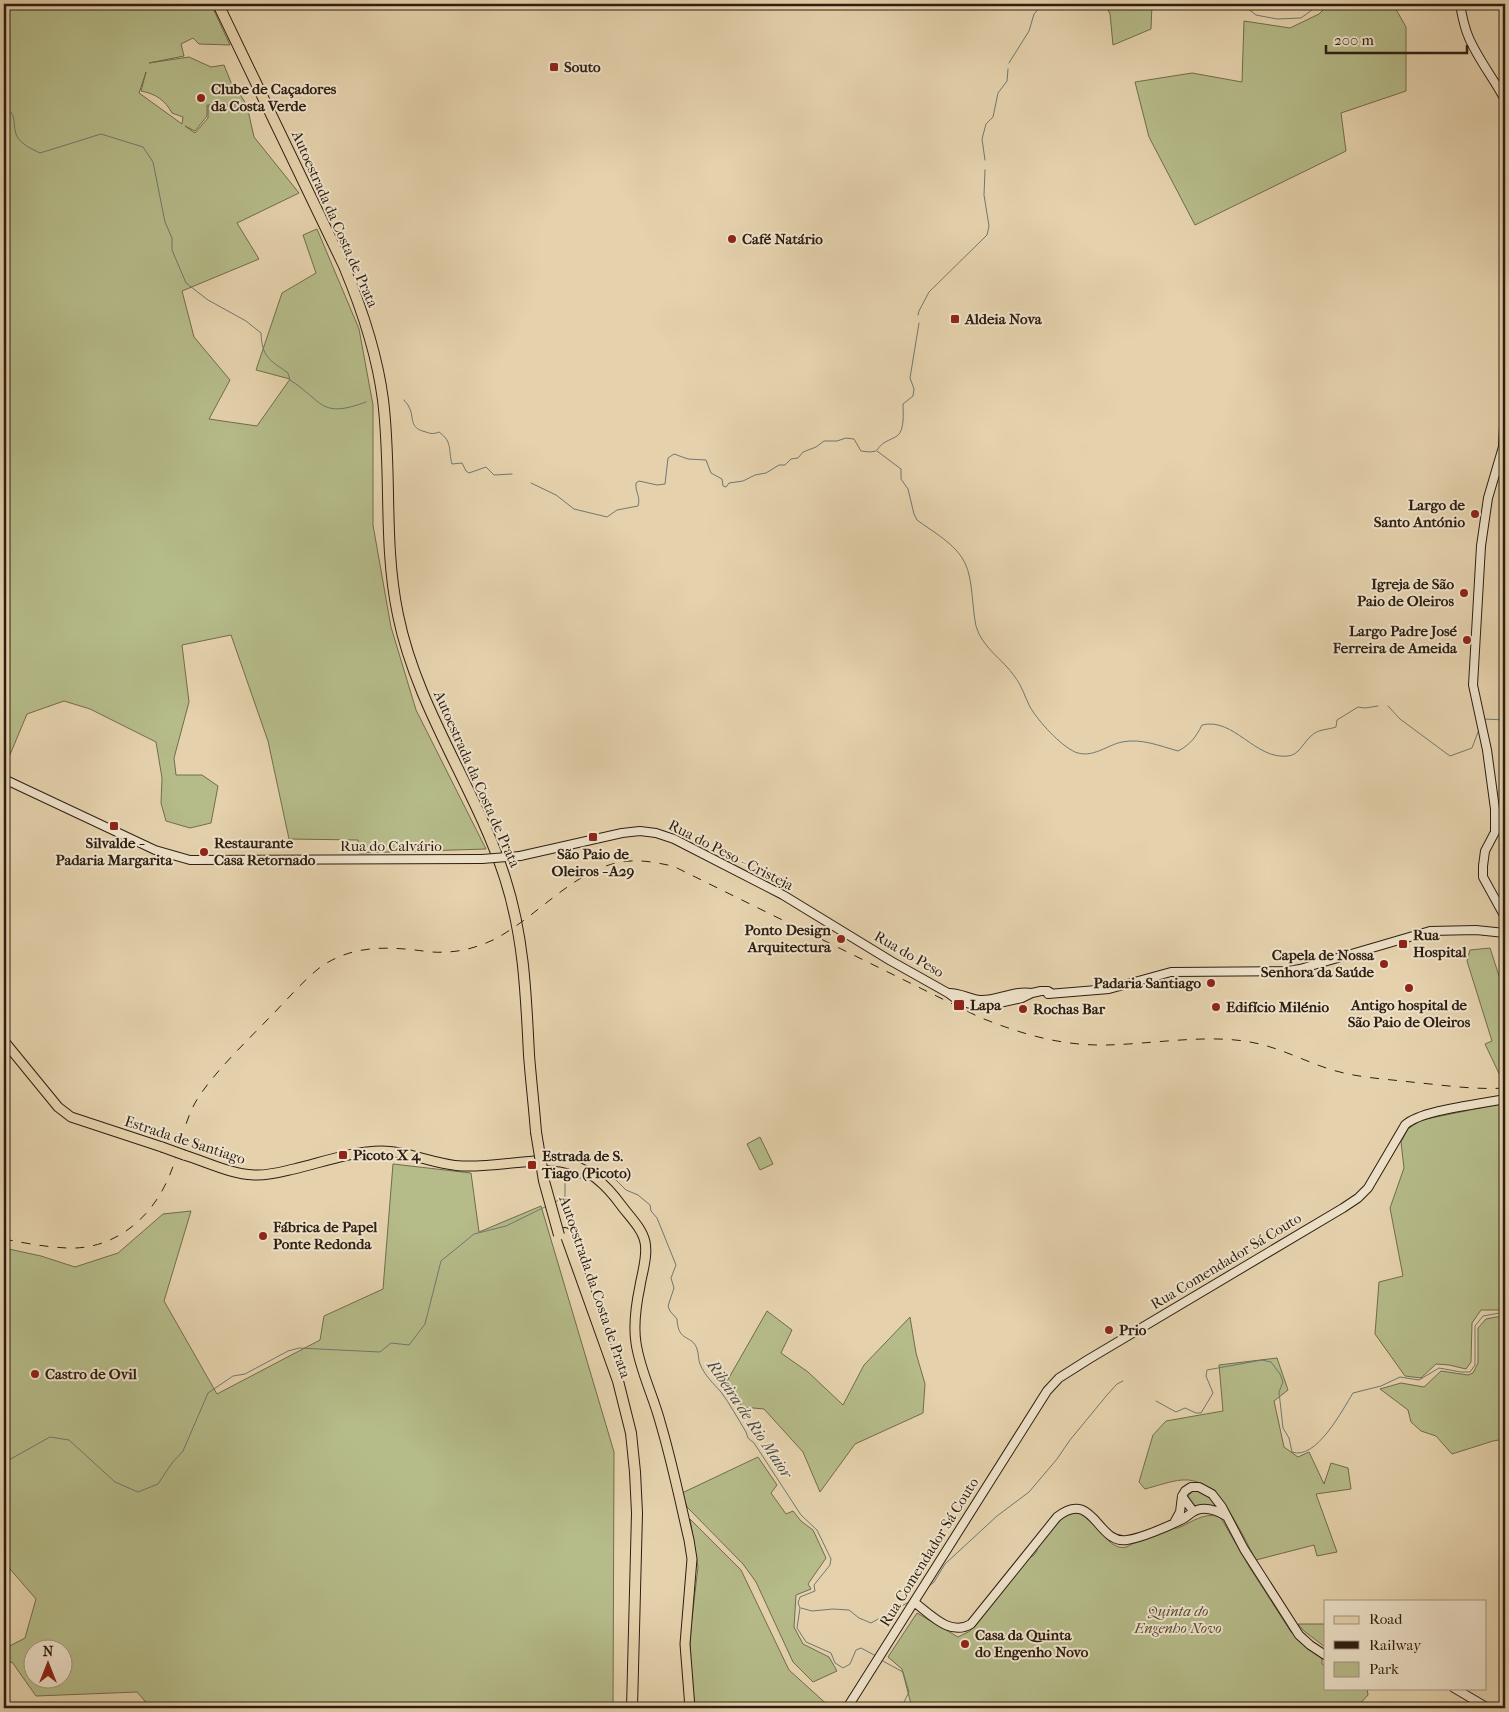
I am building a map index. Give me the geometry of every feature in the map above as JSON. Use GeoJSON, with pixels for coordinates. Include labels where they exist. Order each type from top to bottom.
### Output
{"type":"FeatureCollection","features":[{"type":"Feature","properties":{"kind":"highway","name":"Autoestrada da Costa de Prata"},"geometry":{"type":"LineString","coordinates":[[218,4],[237,35]]}},
{"type":"Feature","properties":{"kind":"highway","name":"Autoestrada da Costa de Prata"},"geometry":{"type":"LineString","coordinates":[[226,4],[247,58],[344,266],[370,336],[383,400],[389,559],[398,617],[417,679],[495,851],[512,900],[525,973],[544,1181],[612,1383],[625,1434],[631,1513],[626,1708]]}},
{"type":"Feature","properties":{"kind":"highway","name":"Autoestrada da Costa de Prata"},"geometry":{"type":"LineString","coordinates":[[562,1234],[618,1381],[631,1433],[637,1513],[632,1708]]}},
{"type":"Feature","properties":{"kind":"main road"},"geometry":{"type":"LineString","coordinates":[[1460,4],[1469,39],[1494,78],[1505,100]]}},
{"type":"Feature","properties":{"kind":"main road"},"geometry":{"type":"LineString","coordinates":[[1505,404],[1504,441],[1488,498],[1480,546],[1473,685],[1487,750],[1495,809],[1494,832],[1485,851],[1482,866],[1483,877],[1505,917]]}},
{"type":"Feature","properties":{"kind":"main road","name":"Rua do Calvário"},"geometry":{"type":"LineString","coordinates":[[4,779],[155,850],[190,860],[482,859],[522,856]]}},
{"type":"Feature","properties":{"kind":"main road","name":"Rua do Peso - Cristeja"},"geometry":{"type":"LineString","coordinates":[[522,856],[622,833],[640,831],[656,833],[674,840],[783,895],[857,940]]}},
{"type":"Feature","properties":{"kind":"main road","name":"Rua do Peso"},"geometry":{"type":"LineString","coordinates":[[857,940],[948,993],[954,992],[978,1000],[1020,992],[1048,991],[1051,993],[1109,989],[1171,972],[1294,970],[1430,931],[1476,930],[1505,933]]}},
{"type":"Feature","properties":{"kind":"main road","name":"Estrada de Santiago"},"geometry":{"type":"LineString","coordinates":[[4,1041],[58,1107],[71,1117],[233,1172],[255,1176],[272,1175],[344,1157],[383,1151],[400,1153],[440,1164],[462,1166],[552,1160],[571,1163],[588,1172],[613,1193],[642,1234],[646,1245],[635,1312],[636,1342],[639,1357],[661,1424],[692,1559],[686,1644],[690,1708]]}},
{"type":"Feature","properties":{"kind":"main road","name":"Rua Comendador Sá Couto"},"geometry":{"type":"LineString","coordinates":[[847,1708],[1047,1391],[1059,1378],[1358,1198],[1368,1188],[1404,1125],[1410,1119],[1426,1114],[1505,1099]]}},
{"type":"Feature","properties":{"kind":"main road"},"geometry":{"type":"LineString","coordinates":[[1174,1523],[1180,1512],[1182,1496],[1186,1491],[1191,1487],[1199,1486],[1206,1489],[1218,1500],[1244,1549],[1299,1634],[1310,1645],[1324,1654]]}},
{"type":"Feature","properties":{"kind":"main road"},"geometry":{"type":"LineString","coordinates":[[1182,1496],[1193,1511]]}},
{"type":"Feature","properties":{"kind":"main road"},"geometry":{"type":"LineString","coordinates":[[914,1602],[948,1627],[964,1628],[971,1624],[1037,1541],[1054,1514],[1070,1504],[1086,1506],[1093,1512],[1108,1533],[1118,1539],[1129,1540],[1184,1519],[1193,1511],[1210,1509],[1226,1516]]}},
{"type":"Feature","properties":{"kind":"main road"},"geometry":{"type":"LineString","coordinates":[[1457,1690],[1488,1708]]}},
{"type":"Feature","properties":{"kind":"green space"},"geometry":{"type":"Polygon","coordinates":[[[4,4],[211,4],[230,45],[199,44],[193,38],[181,44],[184,56],[149,63],[189,57],[211,67],[224,65],[232,85],[235,86],[246,104],[207,105],[207,116],[195,131],[185,126],[195,133],[208,118],[208,106],[247,106],[254,137],[299,193],[237,223],[259,259],[182,291],[194,337],[230,380],[209,419],[257,426],[290,379],[256,370],[282,293],[316,273],[303,235],[317,229],[359,329],[373,405],[373,525],[391,627],[416,710],[486,849],[359,853],[358,840],[289,839],[268,741],[231,635],[182,645],[189,702],[174,758],[176,775],[202,775],[218,786],[211,823],[190,828],[166,821],[161,803],[162,778],[156,742],[90,709],[64,701],[27,714],[4,769],[4,639],[6,629],[4,628],[4,4]],[[146,72],[139,93],[182,124],[183,117],[172,113],[160,98],[141,91],[146,72]]]}},
{"type":"Feature","properties":{"kind":"green space"},"geometry":{"type":"Polygon","coordinates":[[[1105,4],[1152,4],[1151,29],[1113,45],[1110,14],[1105,4]]]}},
{"type":"Feature","properties":{"kind":"green space"},"geometry":{"type":"Polygon","coordinates":[[[1329,4],[1393,4],[1406,27],[1406,91],[1341,113],[1346,151],[1195,225],[1149,137],[1135,82],[1192,73],[1242,82],[1244,21],[1290,28],[1319,14],[1329,4]]]}},
{"type":"Feature","properties":{"kind":"green space"},"geometry":{"type":"Polygon","coordinates":[[[1490,948],[1501,982],[1505,988],[1505,1084],[1485,1044],[1492,1041],[1467,961],[1470,950],[1490,948]]]}},
{"type":"Feature","properties":{"kind":"green space"},"geometry":{"type":"Polygon","coordinates":[[[1505,1103],[1505,1310],[1481,1310],[1472,1323],[1471,1362],[1466,1369],[1436,1364],[1421,1378],[1405,1376],[1375,1334],[1379,1282],[1403,1276],[1390,1208],[1404,1168],[1401,1142],[1408,1129],[1421,1120],[1505,1103]]]}},
{"type":"Feature","properties":{"kind":"green space"},"geometry":{"type":"Polygon","coordinates":[[[760,1137],[773,1164],[760,1170],[747,1144],[760,1137]]]}},
{"type":"Feature","properties":{"kind":"green space"},"geometry":{"type":"Polygon","coordinates":[[[393,1164],[471,1173],[479,1232],[541,1206],[614,1452],[613,1708],[151,1708],[137,1692],[36,1696],[32,1690],[72,1690],[72,1640],[22,1640],[22,1676],[12,1662],[4,1664],[4,1649],[25,1638],[36,1599],[4,1562],[4,1248],[41,1256],[75,1267],[118,1253],[163,1214],[191,1211],[164,1301],[217,1394],[320,1340],[324,1316],[383,1289],[393,1164]]]}},
{"type":"Feature","properties":{"kind":"green space"},"geometry":{"type":"Polygon","coordinates":[[[767,1311],[792,1330],[781,1353],[808,1372],[843,1405],[864,1365],[910,1317],[916,1353],[925,1384],[923,1413],[855,1444],[820,1492],[803,1452],[764,1409],[742,1407],[726,1383],[767,1311]]]}},
{"type":"Feature","properties":{"kind":"green space"},"geometry":{"type":"Polygon","coordinates":[[[1505,1317],[1505,1439],[1452,1454],[1436,1436],[1421,1431],[1411,1422],[1408,1410],[1380,1389],[1401,1383],[1424,1387],[1441,1371],[1468,1375],[1473,1373],[1478,1363],[1478,1328],[1486,1319],[1505,1317]]]}},
{"type":"Feature","properties":{"kind":"green space"},"geometry":{"type":"Polygon","coordinates":[[[1277,1358],[1288,1390],[1274,1401],[1284,1447],[1298,1457],[1309,1452],[1324,1484],[1331,1463],[1348,1468],[1351,1489],[1316,1494],[1337,1552],[1317,1556],[1314,1545],[1256,1560],[1236,1522],[1218,1497],[1207,1487],[1195,1481],[1182,1480],[1145,1489],[1139,1482],[1153,1435],[1166,1421],[1223,1411],[1219,1365],[1277,1358]]]}},
{"type":"Feature","properties":{"kind":"green space"},"geometry":{"type":"Polygon","coordinates":[[[758,1457],[777,1485],[771,1493],[786,1514],[793,1511],[801,1521],[813,1530],[826,1558],[808,1584],[811,1589],[796,1595],[794,1627],[803,1644],[829,1657],[837,1671],[813,1682],[793,1662],[756,1582],[743,1564],[687,1507],[682,1493],[758,1457]]]}},
{"type":"Feature","properties":{"kind":"green space"},"geometry":{"type":"Polygon","coordinates":[[[1195,1489],[1204,1492],[1217,1507],[1195,1506],[1188,1500],[1188,1496],[1195,1489]]]}},
{"type":"Feature","properties":{"kind":"green space","name":"Quinta do Engenho Novo"},"geometry":{"type":"Polygon","coordinates":[[[1076,1511],[1084,1513],[1105,1538],[1118,1547],[1125,1547],[1178,1528],[1204,1516],[1210,1515],[1221,1518],[1291,1632],[1310,1650],[1322,1655],[1324,1690],[1367,1690],[1368,1695],[1356,1708],[912,1708],[902,1669],[888,1657],[917,1613],[958,1637],[970,1631],[1030,1557],[1033,1556],[1037,1548],[1063,1516],[1076,1511]]]}},
{"type":"Feature","properties":{"kind":"green space"},"geometry":{"type":"Polygon","coordinates":[[[690,1519],[741,1570],[789,1670],[831,1708],[693,1708],[689,1665],[698,1567],[690,1519]]]}},
{"type":"Feature","properties":{"kind":"green space"},"geometry":{"type":"Polygon","coordinates":[[[1298,1624],[1324,1624],[1324,1646],[1298,1624]]]}},
{"type":"Feature","properties":{"kind":"waterway"},"geometry":{"type":"LineString","coordinates":[[1009,63],[1029,31],[1034,14],[1042,5],[1049,6],[1051,4]]}},
{"type":"Feature","properties":{"kind":"waterway"},"geometry":{"type":"LineString","coordinates":[[1235,4],[1247,8],[1256,15],[1277,19],[1301,18],[1320,4]]}},
{"type":"Feature","properties":{"kind":"waterway"},"geometry":{"type":"LineString","coordinates":[[985,160],[982,139],[986,124],[993,117],[998,93],[1007,81],[1008,69]]}},
{"type":"Feature","properties":{"kind":"waterway"},"geometry":{"type":"LineString","coordinates":[[4,109],[12,113],[16,134],[20,141],[40,153],[101,134],[143,147],[153,162],[165,222],[172,238],[172,250],[186,283],[208,300],[246,321],[261,333],[263,348],[268,358],[288,373],[290,380],[324,406],[340,409],[366,402]]}},
{"type":"Feature","properties":{"kind":"waterway"},"geometry":{"type":"LineString","coordinates":[[918,315],[929,292],[987,235],[989,226],[984,195],[985,170]]}},
{"type":"Feature","properties":{"kind":"waterway"},"geometry":{"type":"LineString","coordinates":[[877,450],[900,433],[903,421],[903,404],[913,396],[914,389],[910,378],[919,323]]}},
{"type":"Feature","properties":{"kind":"waterway"},"geometry":{"type":"LineString","coordinates":[[404,400],[409,406],[414,425],[417,428],[431,433],[439,432],[446,439],[452,464],[462,463],[469,473],[486,467],[494,475],[512,474]]}},
{"type":"Feature","properties":{"kind":"waterway"},"geometry":{"type":"LineString","coordinates":[[531,483],[556,495],[574,509],[607,517],[617,510],[638,506],[639,500],[636,483],[639,481],[657,485],[665,484],[668,458],[674,454],[688,459],[706,460],[711,473],[722,479],[723,486],[726,487],[729,483],[743,481],[755,475],[766,473],[779,465],[785,465],[791,459],[798,458],[803,452],[816,447],[824,441],[837,441],[846,438],[854,439],[861,451],[876,451]]}},
{"type":"Feature","properties":{"kind":"waterway"},"geometry":{"type":"LineString","coordinates":[[877,451],[901,469],[901,479],[908,489],[917,520],[950,544],[965,563],[970,577],[976,626],[983,641],[1015,677],[1030,707],[1039,719],[1069,749],[1081,754],[1087,754],[1122,742],[1136,741],[1178,751],[1192,740],[1202,725],[1214,724],[1235,732],[1265,752],[1288,756],[1298,751],[1314,734],[1336,727],[1337,720],[1358,707],[1378,706]]}},
{"type":"Feature","properties":{"kind":"waterway"},"geometry":{"type":"LineString","coordinates":[[1388,706],[1400,719],[1450,756],[1472,748],[1478,732]]}},
{"type":"Feature","properties":{"kind":"waterway"},"geometry":{"type":"LineString","coordinates":[[1484,719],[1505,720]]}},
{"type":"Feature","properties":{"kind":"waterway","name":"Ribeira de Rio Maior"},"geometry":{"type":"LineString","coordinates":[[599,1175],[602,1173],[616,1180],[626,1190],[638,1195],[650,1205],[676,1265],[671,1278],[674,1288],[668,1306],[677,1319],[680,1332],[695,1344],[699,1362],[704,1372],[721,1392],[748,1438],[754,1443],[801,1515],[817,1530],[831,1559],[830,1565],[814,1585],[815,1591],[800,1597],[797,1628],[806,1642],[831,1653],[835,1663],[843,1668],[850,1664],[856,1650],[861,1648],[876,1656]]}},
{"type":"Feature","properties":{"kind":"waterway","name":"Ribeira de Rio Maior"},"geometry":{"type":"LineString","coordinates":[[555,1202],[565,1197],[565,1180],[570,1178],[588,1178]]}},
{"type":"Feature","properties":{"kind":"waterway","name":"Ribeira de Rio Maior"},"geometry":{"type":"LineString","coordinates":[[4,1461],[50,1437],[69,1440],[115,1482],[138,1492],[158,1484],[172,1463],[183,1451],[208,1393],[233,1376],[245,1374],[288,1351],[299,1348],[380,1352],[391,1343],[409,1345],[425,1324],[441,1261],[474,1234],[506,1226],[547,1206]]}},
{"type":"Feature","properties":{"kind":"waterway","name":"Ribeira de Rio Maior"},"geometry":{"type":"LineString","coordinates":[[1156,1401],[1176,1412],[1185,1408],[1201,1413],[1213,1393],[1206,1376],[1207,1370],[1262,1360],[1271,1362],[1280,1374],[1283,1382],[1279,1392],[1283,1428],[1289,1438],[1292,1452],[1301,1453],[1310,1449],[1328,1432],[1353,1393],[1381,1386],[1400,1377],[1419,1380],[1439,1368],[1470,1372],[1475,1365],[1475,1326],[1483,1316],[1505,1312]]}},
{"type":"Feature","properties":{"kind":"waterway","name":"Ribeira de Rio Maior"},"geometry":{"type":"LineString","coordinates":[[928,1587],[934,1582],[945,1564],[997,1516],[1029,1492],[1107,1395],[1117,1384],[1123,1381]]}},
{"type":"Feature","properties":{"kind":"waterway","name":"Ribeira de Rio Maior"},"geometry":{"type":"LineString","coordinates":[[801,1608],[812,1611],[849,1610],[859,1618],[871,1623],[909,1602]]}},
{"type":"Feature","properties":{"kind":"waterway"},"geometry":{"type":"LineString","coordinates":[[881,1660],[903,1672],[909,1692],[901,1708]]}},
{"type":"Feature","properties":{"kind":"railway"},"geometry":{"type":"LineString","coordinates":[[4,1239],[51,1247],[84,1247],[100,1244],[128,1230],[151,1207],[160,1194],[168,1179],[191,1112],[210,1081],[300,986],[318,969],[329,962],[352,952],[377,948],[450,952],[481,945],[511,930],[580,878],[618,863],[643,861],[673,866],[979,1017],[1010,1029],[1042,1038],[1090,1045],[1197,1039],[1233,1040],[1261,1044],[1325,1068],[1355,1075],[1458,1087],[1505,1088]]}},
{"type":"Feature","properties":{"kind":"place","name":"Souto"},"geometry":{"type":"Point","coordinates":[554,67]}},
{"type":"Feature","properties":{"kind":"place","name":"Clube de Caçadores da Costa Verde"},"geometry":{"type":"Point","coordinates":[201,98]}},
{"type":"Feature","properties":{"kind":"place","name":"Café Natário"},"geometry":{"type":"Point","coordinates":[732,239]}},
{"type":"Feature","properties":{"kind":"place","name":"Aldeia Nova"},"geometry":{"type":"Point","coordinates":[955,319]}},
{"type":"Feature","properties":{"kind":"place","name":"Largo de Santo António"},"geometry":{"type":"Point","coordinates":[1475,514]}},
{"type":"Feature","properties":{"kind":"place","name":"Igreja de São Paio de Oleiros"},"geometry":{"type":"Point","coordinates":[1464,593]}},
{"type":"Feature","properties":{"kind":"place","name":"Largo Padre José Ferreira de Ameida"},"geometry":{"type":"Point","coordinates":[1467,640]}},
{"type":"Feature","properties":{"kind":"place","name":"Silvalde - Padaria Margarita"},"geometry":{"type":"Point","coordinates":[114,826]}},
{"type":"Feature","properties":{"kind":"place","name":"São Paio de Oleiros - A29"},"geometry":{"type":"Point","coordinates":[593,837]}},
{"type":"Feature","properties":{"kind":"place","name":"Restaurante Casa Retornado"},"geometry":{"type":"Point","coordinates":[204,852]}},
{"type":"Feature","properties":{"kind":"place","name":"Ponto Design Arquitectura"},"geometry":{"type":"Point","coordinates":[841,939]}},
{"type":"Feature","properties":{"kind":"place","name":"Rua Hospital"},"geometry":{"type":"Point","coordinates":[1403,944]}},
{"type":"Feature","properties":{"kind":"place","name":"Capela de Nossa Senhora da Saúde"},"geometry":{"type":"Point","coordinates":[1384,964]}},
{"type":"Feature","properties":{"kind":"place","name":"Padaria Santiago"},"geometry":{"type":"Point","coordinates":[1211,983]}},
{"type":"Feature","properties":{"kind":"place","name":"Antigo hospital de São Paio de Oleiros"},"geometry":{"type":"Point","coordinates":[1409,988]}},
{"type":"Feature","properties":{"kind":"place","name":"Lapa"},"geometry":{"type":"Point","coordinates":[959,1005]}},
{"type":"Feature","properties":{"kind":"place","name":"Edifício Milénio"},"geometry":{"type":"Point","coordinates":[1216,1007]}},
{"type":"Feature","properties":{"kind":"place","name":"Rochas Bar"},"geometry":{"type":"Point","coordinates":[1023,1009]}},
{"type":"Feature","properties":{"kind":"place","name":"Picoto X 4"},"geometry":{"type":"Point","coordinates":[343,1155]}},
{"type":"Feature","properties":{"kind":"place","name":"Estrada de S. Tiago (Picoto)"},"geometry":{"type":"Point","coordinates":[532,1165]}},
{"type":"Feature","properties":{"kind":"place","name":"Fábrica de Papel Ponte Redonda"},"geometry":{"type":"Point","coordinates":[263,1236]}},
{"type":"Feature","properties":{"kind":"place","name":"Prio"},"geometry":{"type":"Point","coordinates":[1109,1330]}},
{"type":"Feature","properties":{"kind":"place","name":"Castro de Ovil"},"geometry":{"type":"Point","coordinates":[35,1374]}},
{"type":"Feature","properties":{"kind":"place","name":"Casa da Quinta do Engenho Novo"},"geometry":{"type":"Point","coordinates":[965,1644]}}]}
